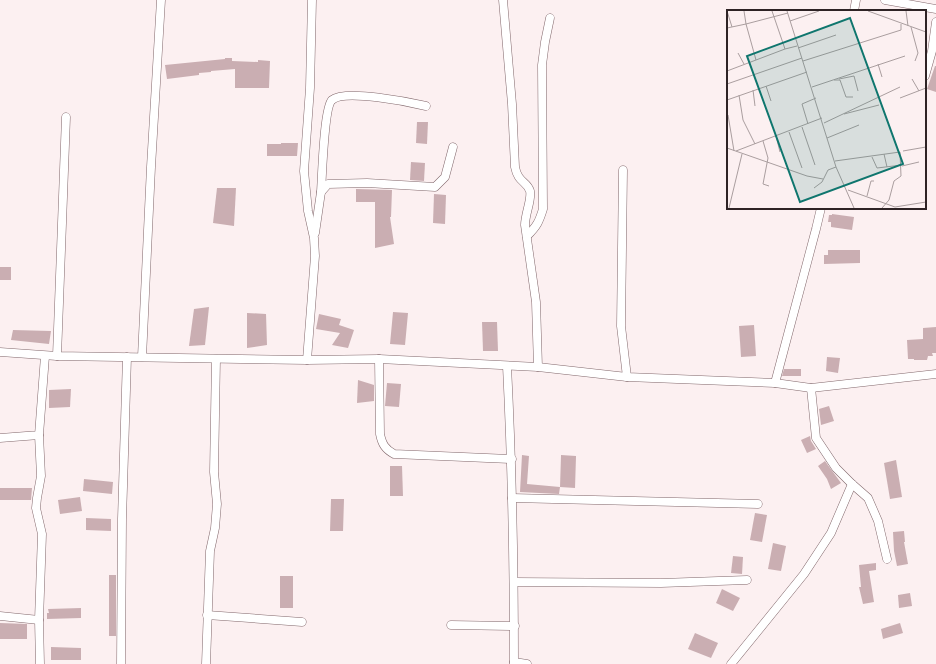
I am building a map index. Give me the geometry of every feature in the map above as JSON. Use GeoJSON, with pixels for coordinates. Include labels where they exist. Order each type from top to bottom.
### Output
{"type":"FeatureCollection","features":[{"type":"Feature","properties":{"kind":"street"},"geometry":{"type":"LineString","coordinates":[[142,358],[161,0]]}},
{"type":"Feature","properties":{"kind":"street"},"geometry":{"type":"LineString","coordinates":[[307,360],[315,256],[314,238],[308,211],[304,171],[310,88],[312,0]]}},
{"type":"Feature","properties":{"kind":"street"},"geometry":{"type":"LineString","coordinates":[[503,0],[512,104],[515,167],[519,180],[528,186],[530,191],[530,198],[525,217],[536,302],[538,367]]}},
{"type":"Feature","properties":{"kind":"street"},"geometry":{"type":"LineString","coordinates":[[854,10],[856,0]]}},
{"type":"Feature","properties":{"kind":"street"},"geometry":{"type":"LineString","coordinates":[[885,0],[936,9]]}},
{"type":"Feature","properties":{"kind":"street"},"geometry":{"type":"LineString","coordinates":[[527,236],[539,222],[543,209],[542,65],[550,18]]}},
{"type":"Feature","properties":{"kind":"street"},"geometry":{"type":"LineString","coordinates":[[926,72],[932,50],[936,22]]}},
{"type":"Feature","properties":{"kind":"street"},"geometry":{"type":"LineString","coordinates":[[314,238],[321,192],[327,120],[333,99],[344,96],[356,96],[393,100],[426,106]]}},
{"type":"Feature","properties":{"kind":"street"},"geometry":{"type":"LineString","coordinates":[[57,356],[66,117]]}},
{"type":"Feature","properties":{"kind":"street"},"geometry":{"type":"LineString","coordinates":[[321,192],[328,184],[344,183],[435,187],[445,177],[453,147]]}},
{"type":"Feature","properties":{"kind":"street"},"geometry":{"type":"LineString","coordinates":[[623,170],[621,326],[627,378]]}},
{"type":"Feature","properties":{"kind":"street"},"geometry":{"type":"LineString","coordinates":[[776,383],[821,209]]}},
{"type":"Feature","properties":{"kind":"street"},"geometry":{"type":"LineString","coordinates":[[0,352],[45,356],[142,358],[307,360],[379,359],[538,367],[627,378],[776,383],[811,388],[936,374]]}},
{"type":"Feature","properties":{"kind":"street"},"geometry":{"type":"LineString","coordinates":[[40,664],[39,620],[42,534],[36,508],[41,476],[39,435],[45,356]]}},
{"type":"Feature","properties":{"kind":"street"},"geometry":{"type":"LineString","coordinates":[[121,664],[122,520],[127,357]]}},
{"type":"Feature","properties":{"kind":"street"},"geometry":{"type":"LineString","coordinates":[[206,664],[210,551],[215,528],[217,504],[214,472],[216,359]]}},
{"type":"Feature","properties":{"kind":"street"},"geometry":{"type":"LineString","coordinates":[[379,359],[380,434],[381,442],[387,450],[394,454],[512,459]]}},
{"type":"Feature","properties":{"kind":"street"},"geometry":{"type":"LineString","coordinates":[[508,366],[512,459],[515,626],[514,663],[527,664]]}},
{"type":"Feature","properties":{"kind":"street"},"geometry":{"type":"LineString","coordinates":[[811,388],[816,438],[836,468],[868,498],[878,521],[887,559]]}},
{"type":"Feature","properties":{"kind":"street"},"geometry":{"type":"LineString","coordinates":[[0,438],[39,435]]}},
{"type":"Feature","properties":{"kind":"street"},"geometry":{"type":"LineString","coordinates":[[731,664],[804,574],[831,533],[852,484]]}},
{"type":"Feature","properties":{"kind":"street"},"geometry":{"type":"LineString","coordinates":[[512,498],[758,504]]}},
{"type":"Feature","properties":{"kind":"street"},"geometry":{"type":"LineString","coordinates":[[514,582],[662,582],[747,580]]}},
{"type":"Feature","properties":{"kind":"street"},"geometry":{"type":"LineString","coordinates":[[207,615],[302,622]]}},
{"type":"Feature","properties":{"kind":"street"},"geometry":{"type":"LineString","coordinates":[[0,616],[39,620]]}},
{"type":"Feature","properties":{"kind":"street"},"geometry":{"type":"LineString","coordinates":[[451,625],[515,626]]}},
{"type":"Feature","properties":{"kind":"building"},"geometry":{"type":"Polygon","coordinates":[[[232,58],[232,61],[270,61],[269,88],[235,88],[235,69],[211,71],[199,73],[199,75],[167,79],[165,65],[232,58]]]}},
{"type":"Feature","properties":{"kind":"building"},"geometry":{"type":"Polygon","coordinates":[[[936,66],[936,92],[927,89],[936,66]]]}},
{"type":"Feature","properties":{"kind":"building"},"geometry":{"type":"Polygon","coordinates":[[[417,122],[428,122],[427,144],[416,143],[417,122]]]}},
{"type":"Feature","properties":{"kind":"building"},"geometry":{"type":"Polygon","coordinates":[[[298,143],[297,156],[267,156],[267,144],[298,143]]]}},
{"type":"Feature","properties":{"kind":"building"},"geometry":{"type":"Polygon","coordinates":[[[411,162],[425,163],[424,181],[410,180],[411,162]]]}},
{"type":"Feature","properties":{"kind":"building"},"geometry":{"type":"Polygon","coordinates":[[[217,188],[236,188],[234,226],[213,223],[217,188]]]}},
{"type":"Feature","properties":{"kind":"building"},"geometry":{"type":"Polygon","coordinates":[[[356,189],[392,190],[390,217],[394,244],[375,248],[375,202],[356,202],[356,189]]]}},
{"type":"Feature","properties":{"kind":"building"},"geometry":{"type":"Polygon","coordinates":[[[434,194],[446,195],[445,224],[433,223],[434,194]]]}},
{"type":"Feature","properties":{"kind":"building"},"geometry":{"type":"Polygon","coordinates":[[[832,214],[854,217],[852,230],[831,227],[831,222],[828,222],[829,215],[832,214]]]}},
{"type":"Feature","properties":{"kind":"building"},"geometry":{"type":"Polygon","coordinates":[[[828,250],[860,250],[860,263],[824,264],[824,255],[828,255],[828,250]]]}},
{"type":"Feature","properties":{"kind":"building"},"geometry":{"type":"Polygon","coordinates":[[[0,267],[11,267],[11,280],[0,280],[0,267]]]}},
{"type":"Feature","properties":{"kind":"building"},"geometry":{"type":"Polygon","coordinates":[[[209,307],[205,345],[189,346],[194,309],[209,307]]]}},
{"type":"Feature","properties":{"kind":"building"},"geometry":{"type":"Polygon","coordinates":[[[393,312],[408,313],[405,345],[390,344],[393,312]]]}},
{"type":"Feature","properties":{"kind":"building"},"geometry":{"type":"Polygon","coordinates":[[[247,313],[266,314],[267,345],[247,348],[247,313]]]}},
{"type":"Feature","properties":{"kind":"building"},"geometry":{"type":"Polygon","coordinates":[[[319,314],[341,319],[339,325],[354,330],[348,348],[332,345],[340,333],[316,329],[319,314]]]}},
{"type":"Feature","properties":{"kind":"building"},"geometry":{"type":"Polygon","coordinates":[[[482,322],[497,322],[498,351],[483,351],[482,322]]]}},
{"type":"Feature","properties":{"kind":"building"},"geometry":{"type":"Polygon","coordinates":[[[754,325],[756,356],[741,357],[739,326],[754,325]]]}},
{"type":"Feature","properties":{"kind":"building"},"geometry":{"type":"Polygon","coordinates":[[[936,327],[936,353],[932,353],[933,356],[928,356],[927,360],[908,359],[907,340],[923,339],[923,328],[936,327]]]}},
{"type":"Feature","properties":{"kind":"building"},"geometry":{"type":"Polygon","coordinates":[[[13,330],[51,331],[49,344],[11,340],[13,330]]]}},
{"type":"Feature","properties":{"kind":"building"},"geometry":{"type":"Polygon","coordinates":[[[827,357],[840,358],[838,373],[826,371],[827,357]]]}},
{"type":"Feature","properties":{"kind":"building"},"geometry":{"type":"Polygon","coordinates":[[[784,369],[801,369],[801,376],[782,376],[784,369]]]}},
{"type":"Feature","properties":{"kind":"building"},"geometry":{"type":"Polygon","coordinates":[[[358,380],[374,385],[374,401],[357,403],[358,380]]]}},
{"type":"Feature","properties":{"kind":"building"},"geometry":{"type":"Polygon","coordinates":[[[387,383],[401,384],[399,407],[385,406],[387,383]]]}},
{"type":"Feature","properties":{"kind":"building"},"geometry":{"type":"Polygon","coordinates":[[[71,389],[70,407],[49,408],[49,390],[71,389]]]}},
{"type":"Feature","properties":{"kind":"building"},"geometry":{"type":"Polygon","coordinates":[[[829,406],[834,421],[821,425],[819,409],[829,406]]]}},
{"type":"Feature","properties":{"kind":"building"},"geometry":{"type":"Polygon","coordinates":[[[810,436],[816,449],[807,453],[801,440],[810,436]]]}},
{"type":"Feature","properties":{"kind":"building"},"geometry":{"type":"Polygon","coordinates":[[[522,455],[529,456],[527,484],[560,487],[559,494],[520,492],[522,455]]]}},
{"type":"Feature","properties":{"kind":"building"},"geometry":{"type":"Polygon","coordinates":[[[561,455],[576,456],[575,488],[560,487],[561,455]]]}},
{"type":"Feature","properties":{"kind":"building"},"geometry":{"type":"Polygon","coordinates":[[[896,460],[902,497],[890,499],[884,463],[896,460]]]}},
{"type":"Feature","properties":{"kind":"building"},"geometry":{"type":"Polygon","coordinates":[[[825,461],[841,483],[831,489],[827,479],[818,466],[825,461]]]}},
{"type":"Feature","properties":{"kind":"building"},"geometry":{"type":"Polygon","coordinates":[[[390,466],[402,466],[403,496],[390,496],[390,466]]]}},
{"type":"Feature","properties":{"kind":"building"},"geometry":{"type":"Polygon","coordinates":[[[84,479],[113,482],[112,494],[83,491],[84,479]]]}},
{"type":"Feature","properties":{"kind":"building"},"geometry":{"type":"Polygon","coordinates":[[[0,488],[32,488],[31,500],[0,500],[0,488]]]}},
{"type":"Feature","properties":{"kind":"building"},"geometry":{"type":"Polygon","coordinates":[[[80,497],[82,511],[60,514],[58,500],[80,497]]]}},
{"type":"Feature","properties":{"kind":"building"},"geometry":{"type":"Polygon","coordinates":[[[331,499],[344,499],[343,531],[330,531],[331,499]]]}},
{"type":"Feature","properties":{"kind":"building"},"geometry":{"type":"Polygon","coordinates":[[[755,513],[767,515],[762,542],[750,540],[755,513]]]}},
{"type":"Feature","properties":{"kind":"building"},"geometry":{"type":"Polygon","coordinates":[[[86,518],[111,519],[111,531],[86,530],[86,518]]]}},
{"type":"Feature","properties":{"kind":"building"},"geometry":{"type":"Polygon","coordinates":[[[904,531],[904,542],[908,564],[897,566],[894,551],[893,532],[904,531]]]}},
{"type":"Feature","properties":{"kind":"building"},"geometry":{"type":"Polygon","coordinates":[[[773,543],[786,546],[781,571],[768,569],[773,543]]]}},
{"type":"Feature","properties":{"kind":"building"},"geometry":{"type":"Polygon","coordinates":[[[733,556],[743,557],[742,574],[731,573],[733,556]]]}},
{"type":"Feature","properties":{"kind":"building"},"geometry":{"type":"Polygon","coordinates":[[[876,563],[876,570],[869,571],[874,602],[863,604],[859,587],[861,587],[859,565],[876,563]]]}},
{"type":"Feature","properties":{"kind":"building"},"geometry":{"type":"Polygon","coordinates":[[[109,575],[116,575],[116,636],[109,636],[109,575]]]}},
{"type":"Feature","properties":{"kind":"building"},"geometry":{"type":"Polygon","coordinates":[[[280,576],[293,576],[293,608],[280,608],[280,576]]]}},
{"type":"Feature","properties":{"kind":"building"},"geometry":{"type":"Polygon","coordinates":[[[722,589],[740,598],[733,611],[716,603],[722,589]]]}},
{"type":"Feature","properties":{"kind":"building"},"geometry":{"type":"Polygon","coordinates":[[[910,593],[912,606],[899,608],[898,595],[910,593]]]}},
{"type":"Feature","properties":{"kind":"building"},"geometry":{"type":"Polygon","coordinates":[[[81,608],[81,618],[47,619],[47,613],[49,613],[48,609],[81,608]]]}},
{"type":"Feature","properties":{"kind":"building"},"geometry":{"type":"Polygon","coordinates":[[[0,623],[27,624],[27,639],[0,639],[0,623]]]}},
{"type":"Feature","properties":{"kind":"building"},"geometry":{"type":"Polygon","coordinates":[[[900,623],[903,633],[883,639],[881,629],[900,623]]]}},
{"type":"Feature","properties":{"kind":"building"},"geometry":{"type":"Polygon","coordinates":[[[695,633],[718,643],[711,658],[688,649],[695,633]]]}},
{"type":"Feature","properties":{"kind":"building"},"geometry":{"type":"Polygon","coordinates":[[[51,647],[81,648],[81,660],[51,660],[51,647]]]}}]}
